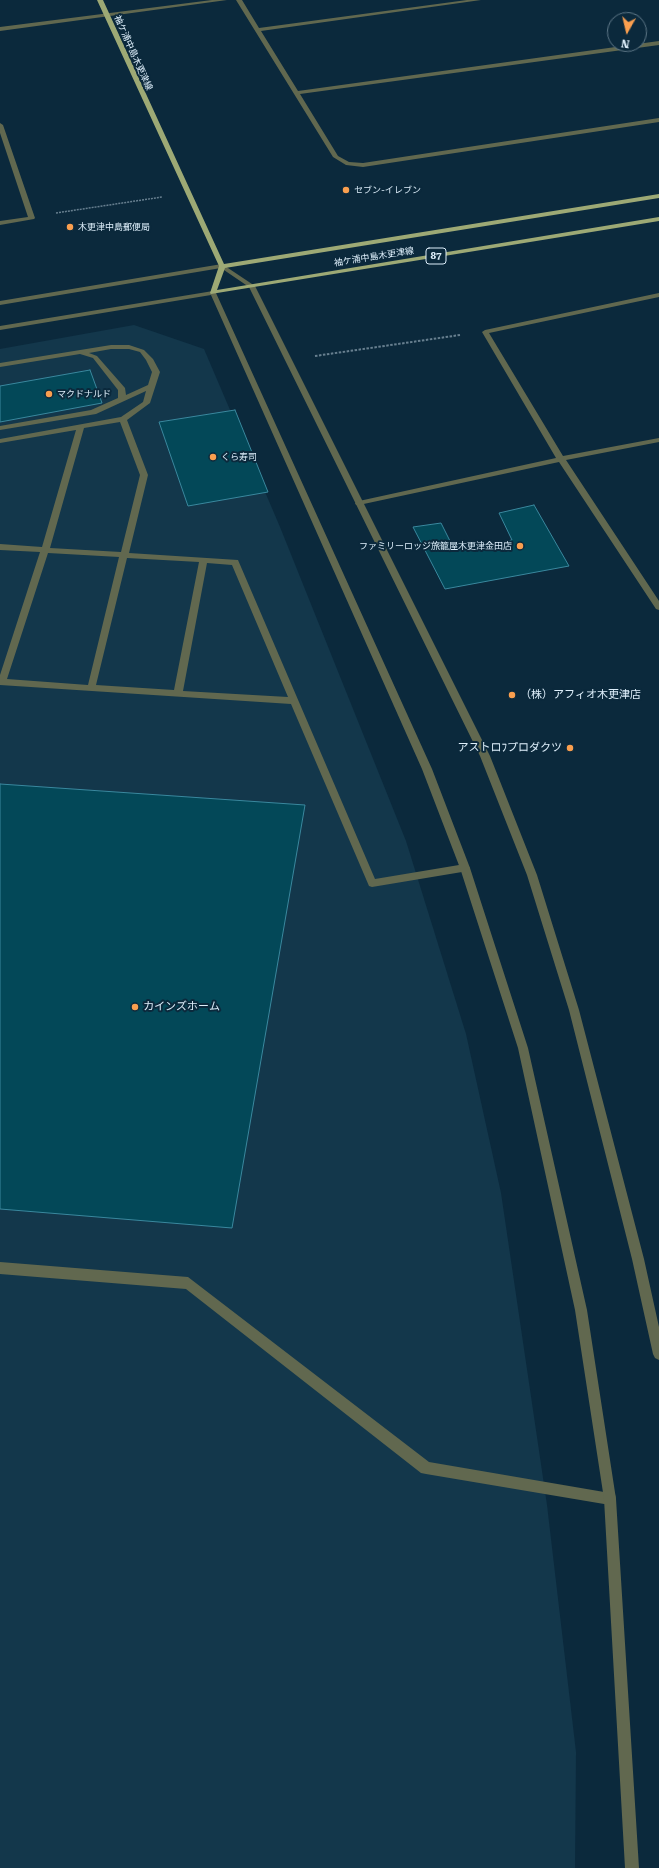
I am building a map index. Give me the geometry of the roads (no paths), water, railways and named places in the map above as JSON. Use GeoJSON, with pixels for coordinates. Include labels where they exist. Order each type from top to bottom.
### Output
{"type":"FeatureCollection","features":[{"type":"Feature","properties":{"kind":"main road","name":"袖ケ浦中島木更津線"},"geometry":{"type":"LineString","coordinates":[[100,0],[222,266],[659,196]]}},
{"type":"Feature","properties":{"kind":"main road","name":"袖ケ浦中島木更津線"},"geometry":{"type":"LineString","coordinates":[[213,293],[659,219]]}},
{"type":"Feature","properties":{"kind":"main road"},"geometry":{"type":"LineString","coordinates":[[213,293],[222,266]]}},
{"type":"Feature","properties":{"kind":"street"},"geometry":{"type":"LineString","coordinates":[[0,28],[224,0]]}},
{"type":"Feature","properties":{"kind":"street"},"geometry":{"type":"LineString","coordinates":[[239,0],[298,93],[336,157],[348,164],[371,164],[659,120]]}},
{"type":"Feature","properties":{"kind":"street"},"geometry":{"type":"LineString","coordinates":[[258,30],[478,0]]}},
{"type":"Feature","properties":{"kind":"street"},"geometry":{"type":"LineString","coordinates":[[298,93],[659,43]]}},
{"type":"Feature","properties":{"kind":"street"},"geometry":{"type":"LineString","coordinates":[[0,125],[2,140],[32,216],[32,218],[0,223]]}},
{"type":"Feature","properties":{"kind":"street"},"geometry":{"type":"LineString","coordinates":[[0,303],[222,266],[252,286],[485,756],[532,875],[576,1018],[638,1259],[659,1354]]}},
{"type":"Feature","properties":{"kind":"street"},"geometry":{"type":"LineString","coordinates":[[0,328],[213,293],[426,769],[465,868],[523,1048],[581,1310],[610,1499],[632,1868]]}},
{"type":"Feature","properties":{"kind":"street"},"geometry":{"type":"LineString","coordinates":[[659,295],[485,332],[561,459],[659,607]]}},
{"type":"Feature","properties":{"kind":"street"},"geometry":{"type":"LineString","coordinates":[[0,366],[110,347],[129,347],[142,351],[149,359],[156,372],[146,403],[123,419],[0,443]]}},
{"type":"Feature","properties":{"kind":"street"},"geometry":{"type":"LineString","coordinates":[[79,352],[95,356],[122,390],[122,400]]}},
{"type":"Feature","properties":{"kind":"street"},"geometry":{"type":"LineString","coordinates":[[0,428],[93,412],[151,386]]}},
{"type":"Feature","properties":{"kind":"street"},"geometry":{"type":"LineString","coordinates":[[91,688],[144,475],[123,419]]}},
{"type":"Feature","properties":{"kind":"street"},"geometry":{"type":"LineString","coordinates":[[81,426],[45,550],[1,682],[294,701]]}},
{"type":"Feature","properties":{"kind":"street"},"geometry":{"type":"LineString","coordinates":[[359,503],[561,459],[659,440]]}},
{"type":"Feature","properties":{"kind":"street"},"geometry":{"type":"LineString","coordinates":[[0,547],[235,562],[372,883],[465,868]]}},
{"type":"Feature","properties":{"kind":"street"},"geometry":{"type":"LineString","coordinates":[[178,694],[204,560]]}},
{"type":"Feature","properties":{"kind":"street"},"geometry":{"type":"LineString","coordinates":[[0,1268],[188,1283],[426,1468],[610,1499]]}},
{"type":"Feature","properties":{"kind":"place","name":"セブン-イレブン"},"geometry":{"type":"Point","coordinates":[346,190]}},
{"type":"Feature","properties":{"kind":"place","name":"木更津中島郵便局"},"geometry":{"type":"Point","coordinates":[70,227]}},
{"type":"Feature","properties":{"kind":"place","name":"マクドナルド"},"geometry":{"type":"Point","coordinates":[49,394]}},
{"type":"Feature","properties":{"kind":"place","name":"くら寿司"},"geometry":{"type":"Point","coordinates":[213,457]}},
{"type":"Feature","properties":{"kind":"place","name":"ファミリーロッジ旅籠屋木更津金田店"},"geometry":{"type":"Point","coordinates":[520,546]}},
{"type":"Feature","properties":{"kind":"place","name":"（株）アフィオ木更津店"},"geometry":{"type":"Point","coordinates":[512,695]}},
{"type":"Feature","properties":{"kind":"place","name":"アストロﾌプロダクツ"},"geometry":{"type":"Point","coordinates":[570,748]}},
{"type":"Feature","properties":{"kind":"place","name":"カインズホーム"},"geometry":{"type":"Point","coordinates":[135,1007]}}]}
